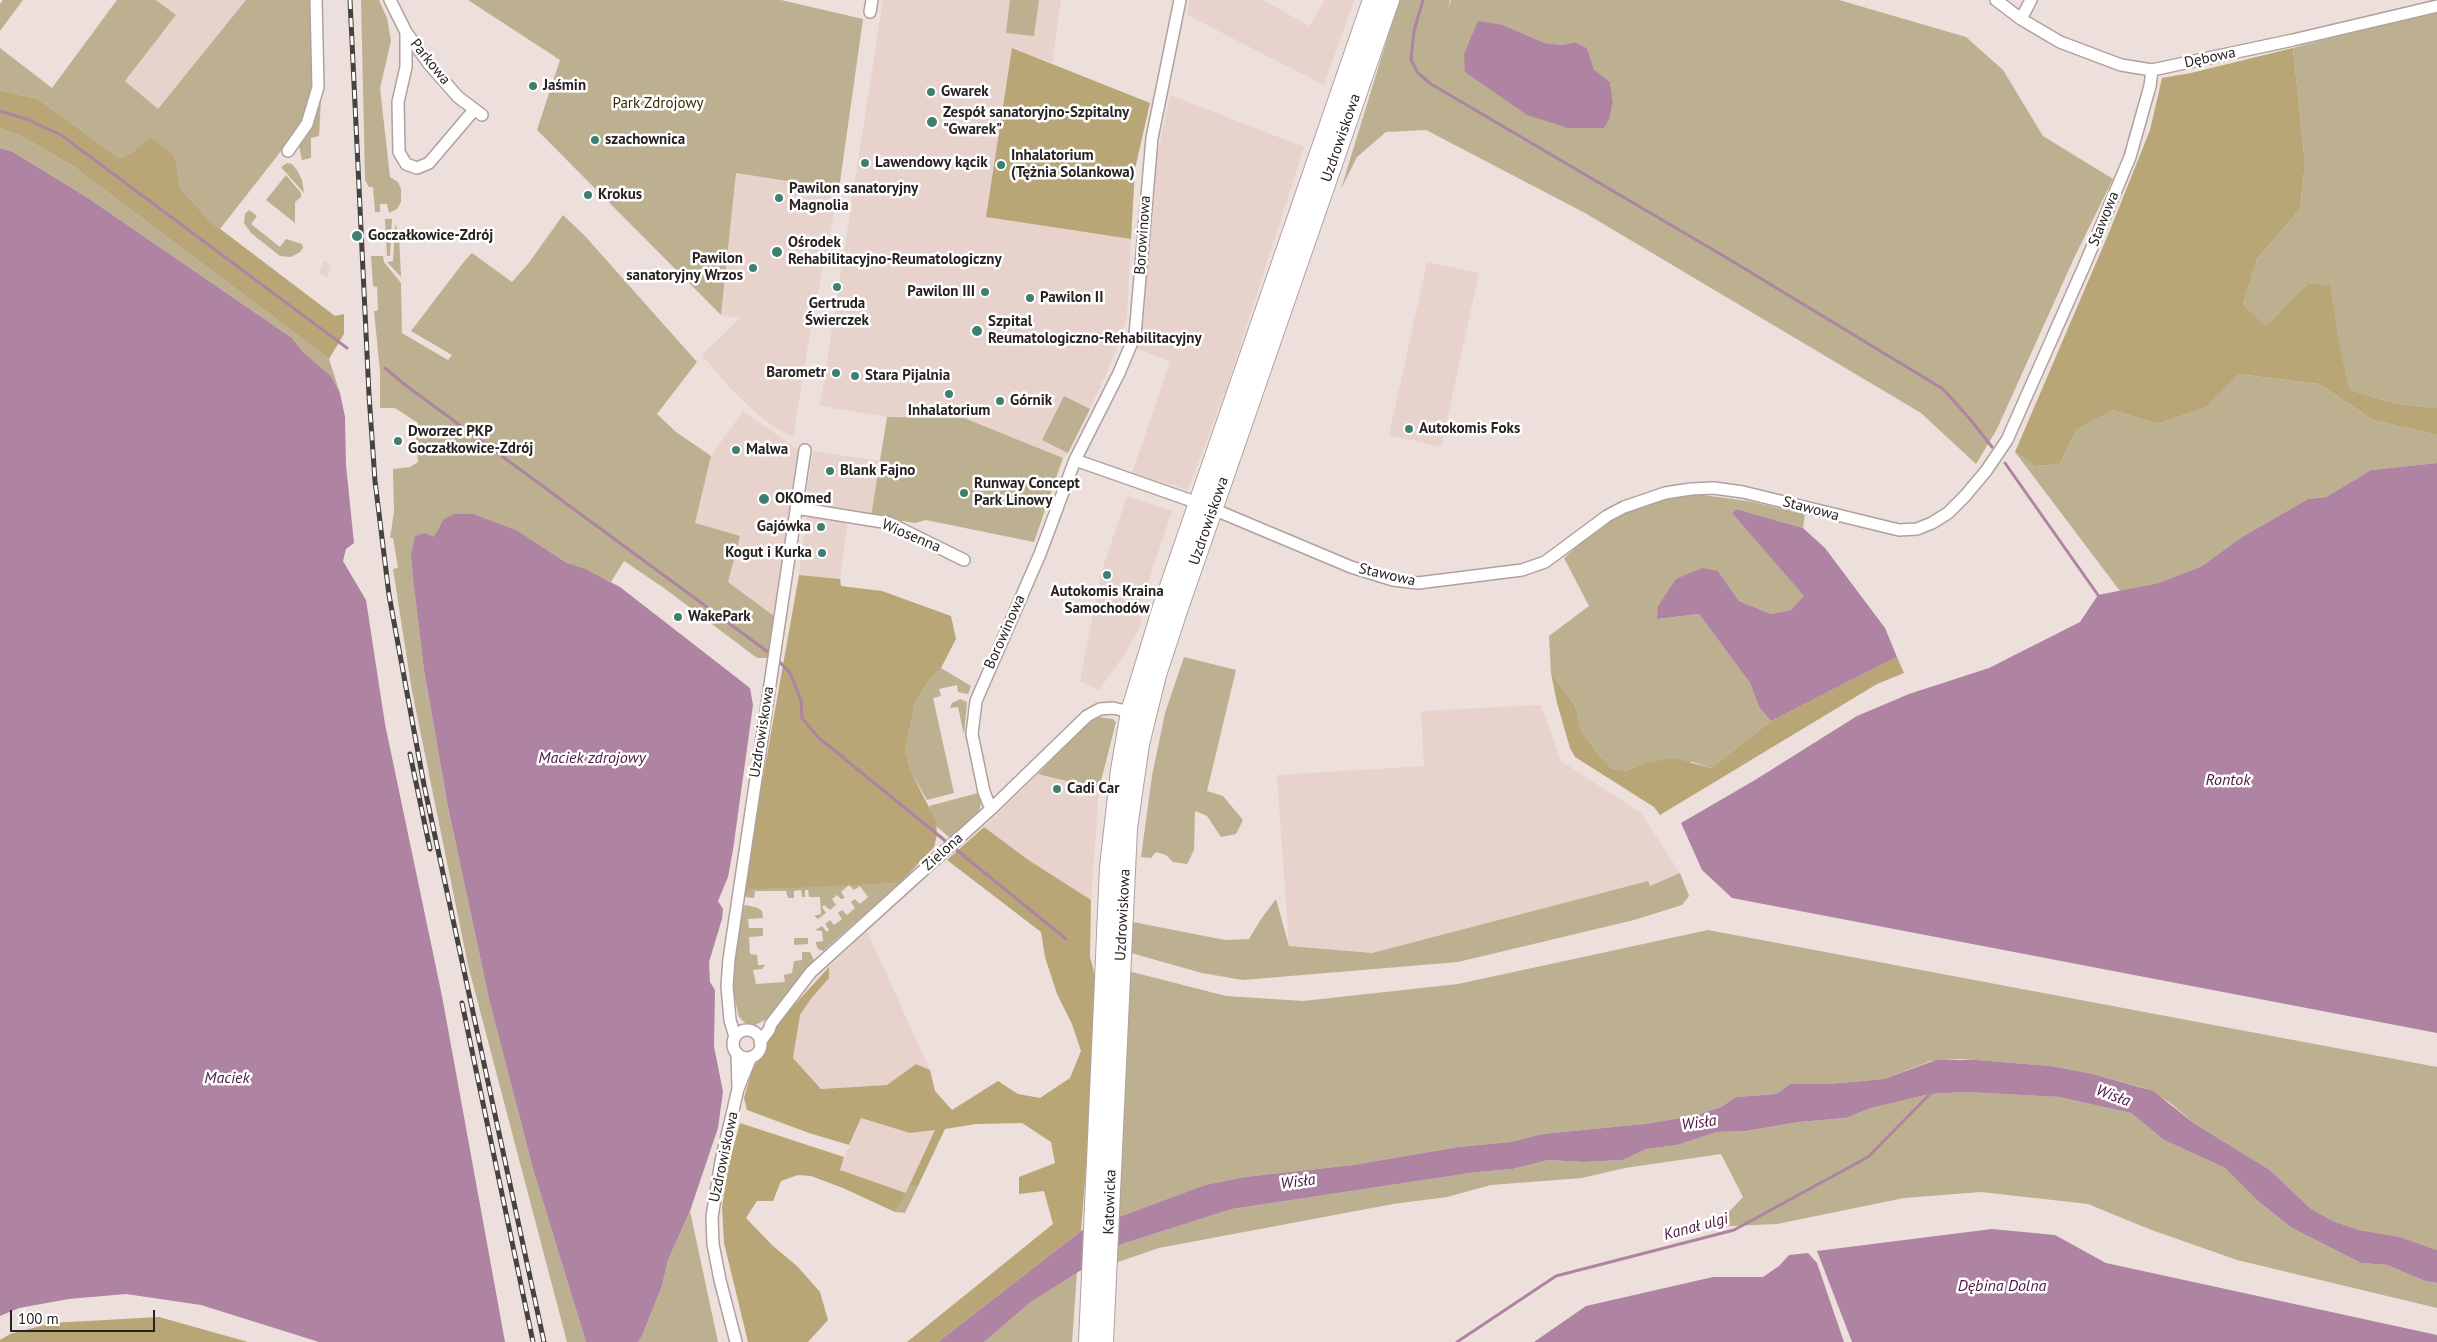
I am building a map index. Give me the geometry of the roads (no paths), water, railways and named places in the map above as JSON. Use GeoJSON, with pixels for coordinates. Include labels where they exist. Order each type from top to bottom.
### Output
{"type":"FeatureCollection","features":[{"type":"Feature","properties":{"kind":"main road","name":"Uzdrowiskowa"},"geometry":{"type":"LineString","coordinates":[[1108,1062],[1128,828],[1140,744],[1157,674],[1208,501],[1205,482],[1372,0]]}},
{"type":"Feature","properties":{"kind":"main road","name":"Uzdrowiskowa"},"geometry":{"type":"LineString","coordinates":[[1108,1062],[1112,834],[1130,712],[1148,649],[1205,506],[1390,0]]}},
{"type":"Feature","properties":{"kind":"main road","name":"Katowicka"},"geometry":{"type":"LineString","coordinates":[[1096,1338],[1108,1062]]}},
{"type":"Feature","properties":{"kind":"street"},"geometry":{"type":"LineString","coordinates":[[288,151],[306,124],[318,88],[316,0]]}},
{"type":"Feature","properties":{"kind":"street","name":"Parkowa"},"geometry":{"type":"LineString","coordinates":[[390,0],[406,32],[433,68],[478,113],[430,163],[416,168],[406,164],[399,152],[398,102],[406,66],[406,32]]}},
{"type":"Feature","properties":{"kind":"street"},"geometry":{"type":"LineString","coordinates":[[870,12],[872,0]]}},
{"type":"Feature","properties":{"kind":"street","name":"Borowinowa"},"geometry":{"type":"LineString","coordinates":[[991,809],[984,792],[973,739],[972,725],[976,701],[1040,554],[1075,460],[1119,373],[1135,336],[1152,138],[1180,0]]}},
{"type":"Feature","properties":{"kind":"street","name":"Dębowa"},"geometry":{"type":"LineString","coordinates":[[1996,0],[2060,42],[2121,65],[2152,70],[2293,40],[2437,6]]}},
{"type":"Feature","properties":{"kind":"street"},"geometry":{"type":"LineString","coordinates":[[2021,18],[2031,0]]}},
{"type":"Feature","properties":{"kind":"street","name":"Stawowa"},"geometry":{"type":"LineString","coordinates":[[1205,506],[1351,567],[1393,580],[1418,583],[1522,570],[1545,562],[1607,516],[1624,507],[1665,493],[1691,489],[1714,488],[1743,492],[1899,530],[1917,529],[1932,523],[1948,513],[1965,496],[1986,471],[2007,440],[2130,157],[2150,86],[2152,70]]}},
{"type":"Feature","properties":{"kind":"street","name":"Uzdrowiskowa"},"geometry":{"type":"LineString","coordinates":[[744,1033],[731,1015],[727,986],[729,959],[748,820],[774,664],[804,450]]}},
{"type":"Feature","properties":{"kind":"street"},"geometry":{"type":"LineString","coordinates":[[1075,460],[1205,506]]}},
{"type":"Feature","properties":{"kind":"street","name":"Wiosenna"},"geometry":{"type":"LineString","coordinates":[[796,508],[889,523],[964,560]]}},
{"type":"Feature","properties":{"kind":"street","name":"Zielona"},"geometry":{"type":"LineString","coordinates":[[760,1042],[771,1024],[812,972],[991,809],[1087,716],[1100,709],[1113,708],[1130,712]]}},
{"type":"Feature","properties":{"kind":"street","name":"Zielona"},"geometry":{"type":"LineString","coordinates":[[744,1033],[771,1024]]}},
{"type":"Feature","properties":{"kind":"street"},"geometry":{"type":"LineString","coordinates":[[744,1033],[760,1042],[759,1050],[751,1057],[745,1058],[737,1053],[733,1044],[744,1033]]}},
{"type":"Feature","properties":{"kind":"street","name":"Uzdrowiskowa"},"geometry":{"type":"LineString","coordinates":[[737,1053],[738,1088]]}},
{"type":"Feature","properties":{"kind":"street","name":"Uzdrowiskowa"},"geometry":{"type":"LineString","coordinates":[[736,1342],[713,1244],[712,1217],[719,1170],[738,1088],[751,1057]]}},
{"type":"Feature","properties":{"kind":"water"},"geometry":{"type":"Polygon","coordinates":[[[1478,21],[1503,25],[1545,43],[1562,45],[1575,42],[1587,48],[1594,70],[1610,82],[1613,102],[1610,117],[1604,128],[1568,128],[1527,115],[1465,72],[1464,54],[1478,21]]]}},
{"type":"Feature","properties":{"kind":"water","name":"Maciek"},"geometry":{"type":"Polygon","coordinates":[[[0,148],[13,152],[88,198],[292,338],[303,352],[331,376],[340,393],[345,417],[346,465],[354,543],[346,549],[343,561],[366,600],[385,724],[442,996],[505,1342],[319,1342],[201,1305],[126,1294],[69,1299],[19,1308],[0,1316],[0,148]]]}},
{"type":"Feature","properties":{"kind":"water","name":"Rontok"},"geometry":{"type":"Polygon","coordinates":[[[2437,463],[2437,1033],[1732,898],[1702,870],[1681,823],[1755,780],[1857,716],[1909,694],[1989,668],[2080,622],[2098,595],[2159,583],[2202,566],[2242,537],[2308,499],[2326,497],[2371,470],[2437,463]]]}},
{"type":"Feature","properties":{"kind":"water"},"geometry":{"type":"Polygon","coordinates":[[[1736,509],[1803,528],[1825,548],[1885,628],[1897,657],[1771,721],[1759,707],[1750,683],[1699,614],[1657,619],[1658,606],[1676,579],[1702,568],[1718,571],[1739,601],[1771,614],[1791,610],[1804,596],[1732,513],[1736,509]]]}},
{"type":"Feature","properties":{"kind":"water","name":"Maciek zdrojowy"},"geometry":{"type":"Polygon","coordinates":[[[454,514],[473,514],[518,531],[567,563],[585,569],[620,587],[750,688],[753,705],[733,850],[728,877],[718,901],[723,909],[722,919],[709,962],[710,982],[715,990],[714,1046],[723,1092],[718,1128],[690,1211],[668,1260],[662,1286],[638,1342],[586,1342],[533,1169],[489,999],[448,807],[424,670],[411,556],[415,536],[425,533],[434,537],[444,519],[454,514]]]}},
{"type":"Feature","properties":{"kind":"water","name":"Wisła"},"geometry":{"type":"Polygon","coordinates":[[[1936,1060],[1976,1060],[2051,1066],[2093,1074],[2153,1091],[2195,1124],[2270,1170],[2311,1209],[2333,1221],[2359,1230],[2400,1237],[2437,1250],[2437,1283],[2425,1281],[2387,1265],[2361,1263],[2292,1228],[2259,1202],[2225,1168],[2164,1140],[2131,1113],[2059,1097],[1966,1092],[1930,1094],[1871,1108],[1846,1118],[1799,1122],[1747,1131],[1717,1132],[1677,1145],[1646,1149],[1623,1160],[1583,1162],[1548,1160],[1513,1169],[1477,1172],[1232,1209],[1122,1244],[1031,1302],[984,1342],[938,1342],[1081,1231],[1205,1185],[1244,1177],[1353,1165],[1458,1147],[1510,1142],[1542,1134],[1644,1124],[1693,1116],[1721,1107],[1736,1097],[1776,1094],[1790,1084],[1828,1084],[1884,1079],[1936,1060]]]}},
{"type":"Feature","properties":{"kind":"water","name":"Dębina Dolna"},"geometry":{"type":"Polygon","coordinates":[[[1992,1229],[2055,1235],[2106,1263],[2437,1335],[2437,1342],[1852,1342],[1817,1251],[1992,1229]]]}},
{"type":"Feature","properties":{"kind":"water"},"geometry":{"type":"Polygon","coordinates":[[[1808,1253],[1817,1263],[1844,1342],[1534,1342],[1586,1306],[1713,1277],[1763,1277],[1779,1266],[1789,1255],[1808,1253]]]}},
{"type":"Feature","properties":{"kind":"waterway"},"geometry":{"type":"LineString","coordinates":[[1423,0],[1414,31],[1411,60],[1418,73],[1431,84],[1727,258],[1943,389],[1992,447]]}},
{"type":"Feature","properties":{"kind":"waterway"},"geometry":{"type":"LineString","coordinates":[[0,111],[26,119],[61,135],[347,348]]}},
{"type":"Feature","properties":{"kind":"waterway"},"geometry":{"type":"LineString","coordinates":[[385,368],[404,384],[772,655]]}},
{"type":"Feature","properties":{"kind":"waterway"},"geometry":{"type":"LineString","coordinates":[[2005,463],[2098,595]]}},
{"type":"Feature","properties":{"kind":"waterway"},"geometry":{"type":"LineString","coordinates":[[777,659],[790,673],[801,700],[802,718],[819,738],[948,843]]}},
{"type":"Feature","properties":{"kind":"waterway"},"geometry":{"type":"LineString","coordinates":[[953,847],[1066,939]]}},
{"type":"Feature","properties":{"kind":"waterway","name":"Kanał ulgi"},"geometry":{"type":"LineString","coordinates":[[1457,1342],[1556,1276],[1734,1230],[1868,1157],[1932,1092]]}},
{"type":"Feature","properties":{"kind":"railway"},"geometry":{"type":"LineString","coordinates":[[350,0],[369,395],[375,481],[389,595],[424,785],[544,1342]]}},
{"type":"Feature","properties":{"kind":"railway"},"geometry":{"type":"LineString","coordinates":[[410,754],[430,849]]}},
{"type":"Feature","properties":{"kind":"railway"},"geometry":{"type":"LineString","coordinates":[[462,1003],[533,1342]]}},
{"type":"Feature","properties":{"kind":"place","name":"Jaśmin"},"geometry":{"type":"Point","coordinates":[533,86]}},
{"type":"Feature","properties":{"kind":"place","name":"Gwarek"},"geometry":{"type":"Point","coordinates":[931,92]}},
{"type":"Feature","properties":{"kind":"place","name":"Zespół sanatoryjno-Szpitalny \"Gwarek\""},"geometry":{"type":"Point","coordinates":[932,122]}},
{"type":"Feature","properties":{"kind":"place","name":"szachownica"},"geometry":{"type":"Point","coordinates":[595,140]}},
{"type":"Feature","properties":{"kind":"place","name":"Lawendowy kącik"},"geometry":{"type":"Point","coordinates":[865,163]}},
{"type":"Feature","properties":{"kind":"place","name":"Inhalatorium (Tężnia Solankowa)"},"geometry":{"type":"Point","coordinates":[1001,165]}},
{"type":"Feature","properties":{"kind":"place","name":"Krokus"},"geometry":{"type":"Point","coordinates":[588,195]}},
{"type":"Feature","properties":{"kind":"place","name":"Pawilon sanatoryjny Magnolia"},"geometry":{"type":"Point","coordinates":[779,198]}},
{"type":"Feature","properties":{"kind":"place","name":"Goczałkowice-Zdrój"},"geometry":{"type":"Point","coordinates":[357,236]}},
{"type":"Feature","properties":{"kind":"place","name":"Ośrodek Rehabilitacyjno-Reumatologiczny"},"geometry":{"type":"Point","coordinates":[777,252]}},
{"type":"Feature","properties":{"kind":"place","name":"Pawilon sanatoryjny Wrzos"},"geometry":{"type":"Point","coordinates":[753,268]}},
{"type":"Feature","properties":{"kind":"place","name":"Gertruda Świerczek"},"geometry":{"type":"Point","coordinates":[837,287]}},
{"type":"Feature","properties":{"kind":"place","name":"Pawilon III"},"geometry":{"type":"Point","coordinates":[985,292]}},
{"type":"Feature","properties":{"kind":"place","name":"Pawilon II"},"geometry":{"type":"Point","coordinates":[1030,298]}},
{"type":"Feature","properties":{"kind":"place","name":"Szpital Reumatologiczno-Rehabilitacyjny"},"geometry":{"type":"Point","coordinates":[977,331]}},
{"type":"Feature","properties":{"kind":"place","name":"Barometr"},"geometry":{"type":"Point","coordinates":[836,373]}},
{"type":"Feature","properties":{"kind":"place","name":"Stara Pijalnia"},"geometry":{"type":"Point","coordinates":[855,376]}},
{"type":"Feature","properties":{"kind":"place","name":"Inhalatorium"},"geometry":{"type":"Point","coordinates":[949,394]}},
{"type":"Feature","properties":{"kind":"place","name":"Górnik"},"geometry":{"type":"Point","coordinates":[1000,401]}},
{"type":"Feature","properties":{"kind":"place","name":"Autokomis Foks"},"geometry":{"type":"Point","coordinates":[1409,429]}},
{"type":"Feature","properties":{"kind":"place","name":"Dworzec PKP Goczałkowice-Zdrój"},"geometry":{"type":"Point","coordinates":[398,441]}},
{"type":"Feature","properties":{"kind":"place","name":"Malwa"},"geometry":{"type":"Point","coordinates":[736,450]}},
{"type":"Feature","properties":{"kind":"place","name":"Blank Fajno"},"geometry":{"type":"Point","coordinates":[830,471]}},
{"type":"Feature","properties":{"kind":"place","name":"Runway Concept Park Linowy"},"geometry":{"type":"Point","coordinates":[964,493]}},
{"type":"Feature","properties":{"kind":"place","name":"OKOmed"},"geometry":{"type":"Point","coordinates":[764,499]}},
{"type":"Feature","properties":{"kind":"place","name":"Gajówka"},"geometry":{"type":"Point","coordinates":[821,527]}},
{"type":"Feature","properties":{"kind":"place","name":"Kogut i Kurka"},"geometry":{"type":"Point","coordinates":[822,553]}},
{"type":"Feature","properties":{"kind":"place","name":"Autokomis Kraina Samochodów"},"geometry":{"type":"Point","coordinates":[1107,575]}},
{"type":"Feature","properties":{"kind":"place","name":"WakePark"},"geometry":{"type":"Point","coordinates":[678,617]}},
{"type":"Feature","properties":{"kind":"place","name":"Cadi Car"},"geometry":{"type":"Point","coordinates":[1057,789]}},
{"type":"Feature","properties":{"kind":"park label","name":"Park Zdrojowy"},"geometry":{"type":"Point","coordinates":[658,104]}}]}
